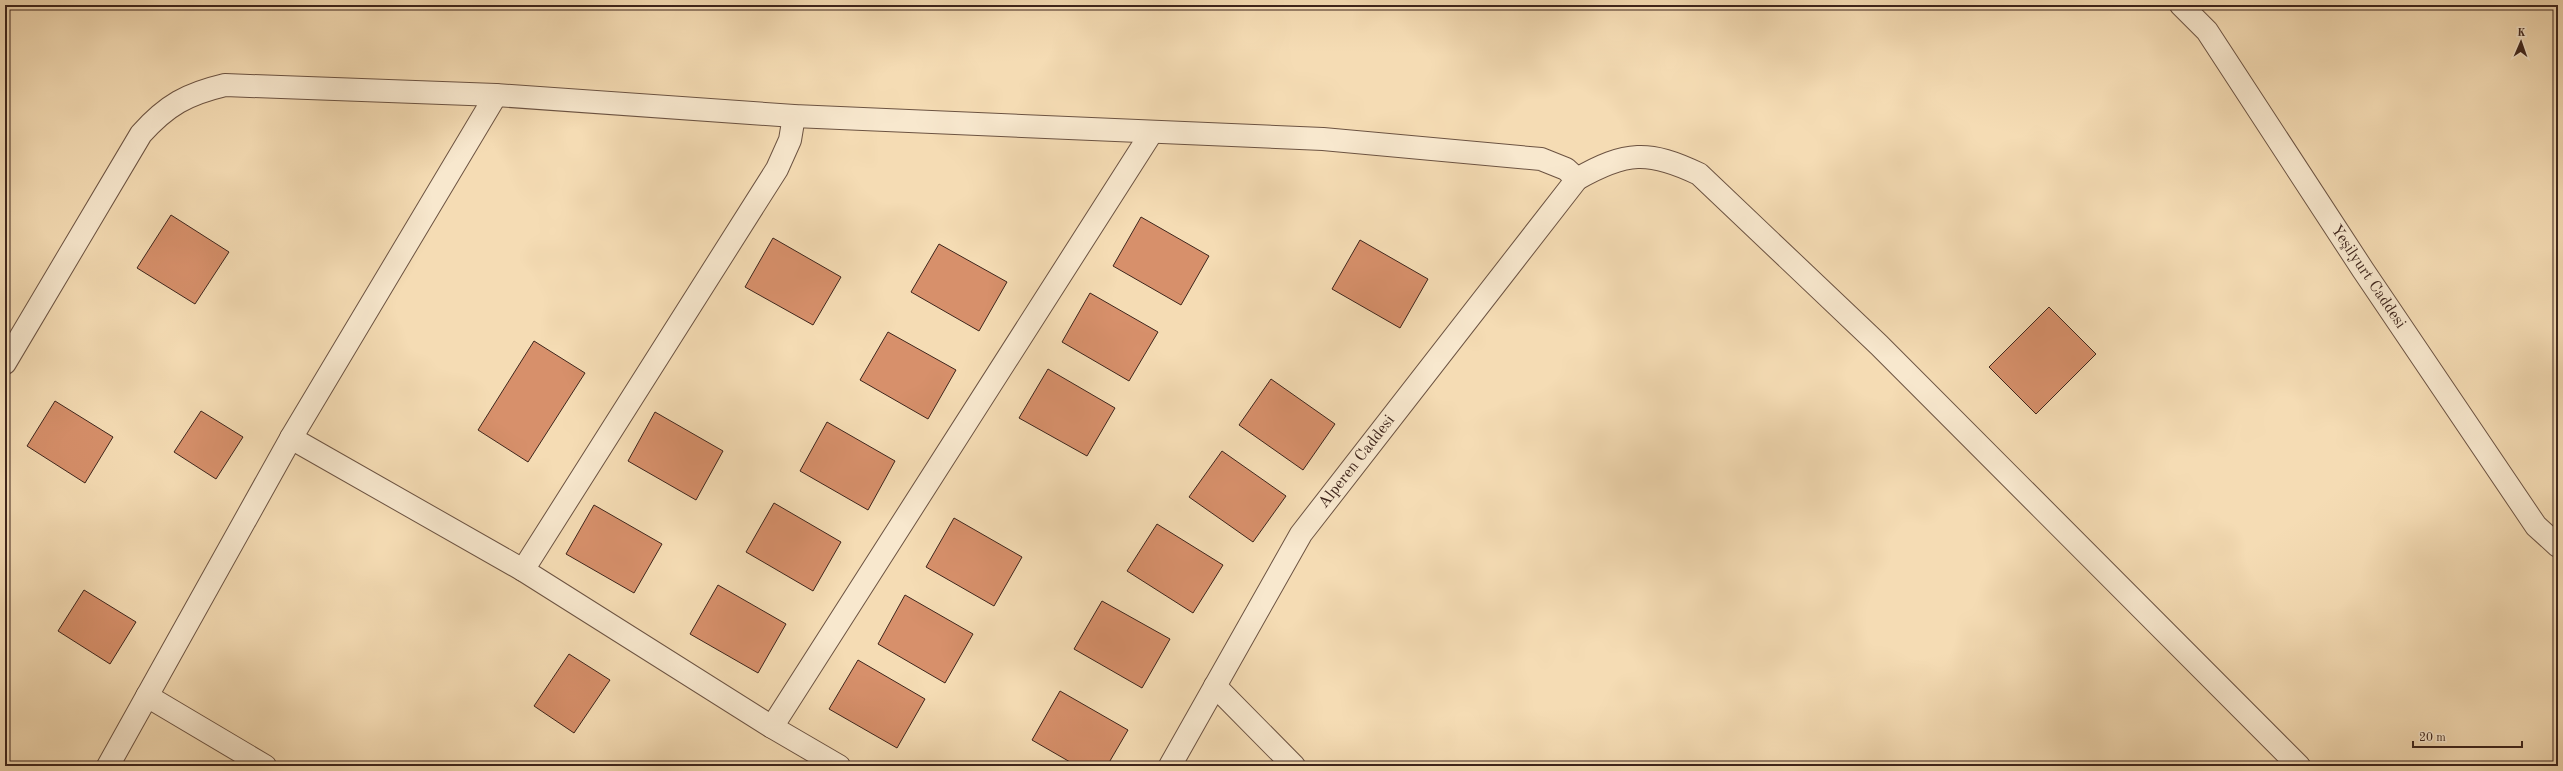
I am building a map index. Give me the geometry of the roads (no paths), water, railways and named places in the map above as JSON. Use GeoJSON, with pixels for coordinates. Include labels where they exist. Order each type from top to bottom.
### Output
{"type":"FeatureCollection","features":[{"type":"Feature","properties":{"kind":"street","name":"Yeşilyurt Caddesi"},"geometry":{"type":"LineString","coordinates":[[2181,5],[2207,31],[2363,270],[2536,526],[2558,546]]}},
{"type":"Feature","properties":{"kind":"street"},"geometry":{"type":"LineString","coordinates":[[5,364],[141,134],[157,117],[176,102],[198,92],[225,85],[496,95],[794,116],[1323,139],[1541,159],[1566,169],[1577,178],[1605,162],[1637,156],[1670,160],[1699,174],[1880,345],[2299,766]]}},
{"type":"Feature","properties":{"kind":"street"},"geometry":{"type":"LineString","coordinates":[[108,766],[291,438],[496,95]]}},
{"type":"Feature","properties":{"kind":"street"},"geometry":{"type":"LineString","coordinates":[[523,570],[777,169],[790,140],[794,116]]}},
{"type":"Feature","properties":{"kind":"street"},"geometry":{"type":"LineString","coordinates":[[772,727],[1152,132]]}},
{"type":"Feature","properties":{"kind":"street","name":"Alperen Caddesi"},"geometry":{"type":"LineString","coordinates":[[1170,766],[1301,534],[1577,178]]}},
{"type":"Feature","properties":{"kind":"street"},"geometry":{"type":"LineString","coordinates":[[291,438],[523,570],[772,727],[839,766]]}},
{"type":"Feature","properties":{"kind":"street"},"geometry":{"type":"LineString","coordinates":[[1215,686],[1294,766]]}},
{"type":"Feature","properties":{"kind":"street"},"geometry":{"type":"LineString","coordinates":[[147,696],[265,766]]}}]}
